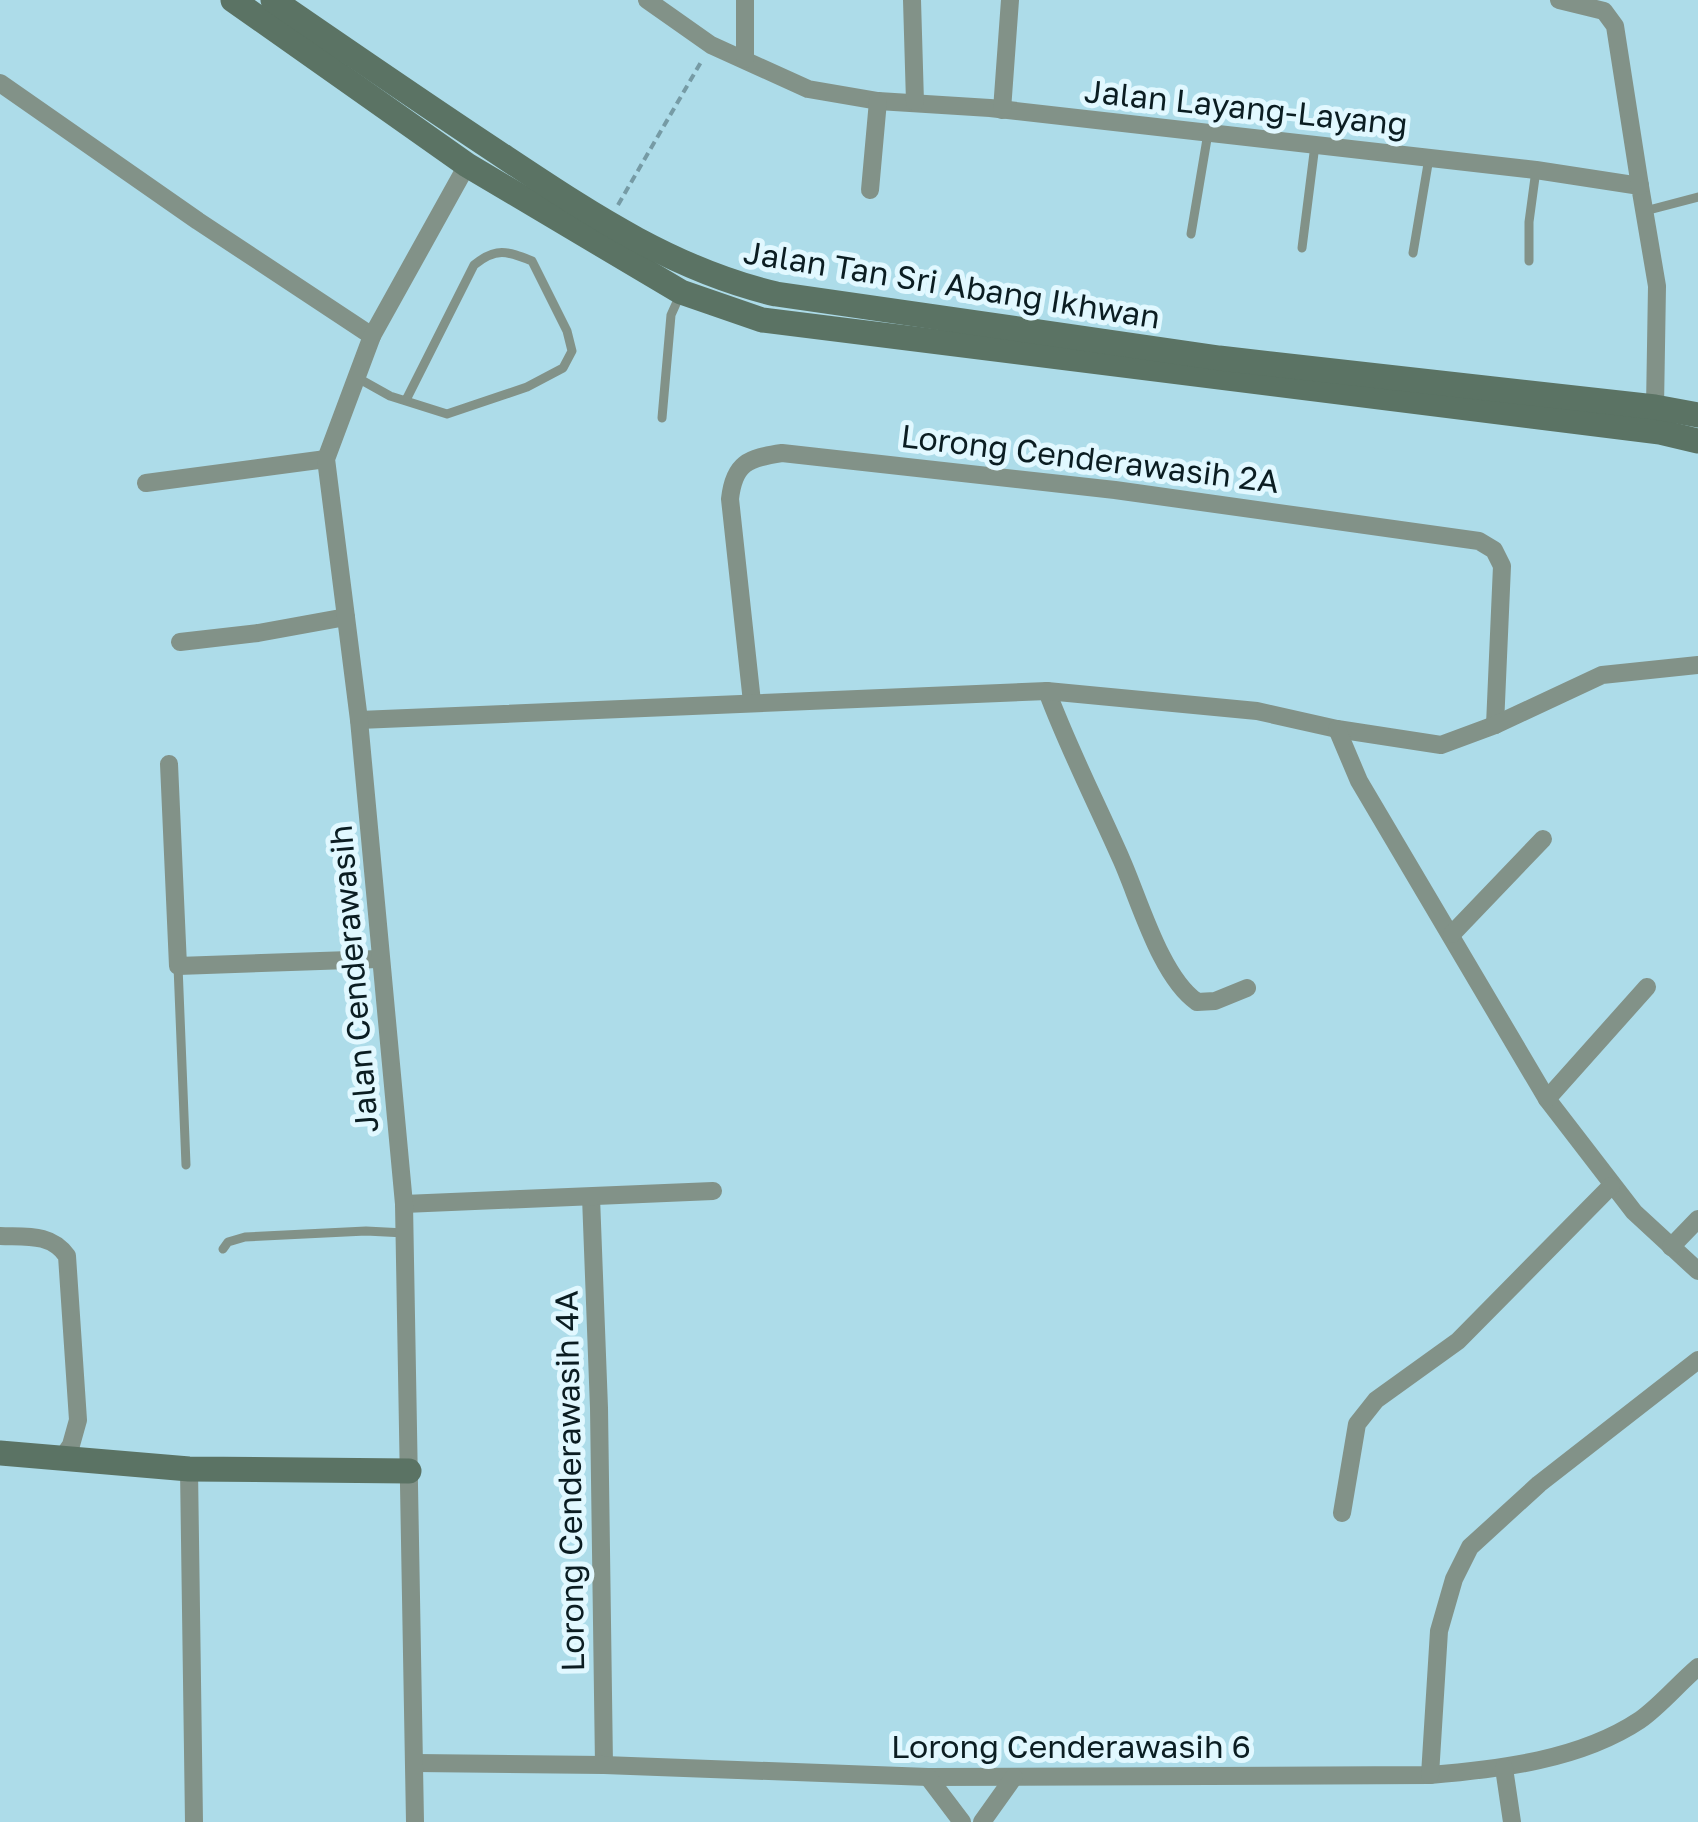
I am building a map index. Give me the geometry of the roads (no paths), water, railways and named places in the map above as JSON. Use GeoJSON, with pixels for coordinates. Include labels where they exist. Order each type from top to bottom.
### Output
{"type":"FeatureCollection","features":[{"type":"Feature","properties":{"kind":"street"},"geometry":{"type":"LineString","coordinates":[[233,0],[466,165]]}},
{"type":"Feature","properties":{"kind":"street","name":"Jalan Tan Sri Abang Ikhwan"},"geometry":{"type":"LineString","coordinates":[[273,0],[606,224],[673,260],[732,284],[776,294],[1219,358],[1655,406],[1698,416]]}},
{"type":"Feature","properties":{"kind":"street","name":"Jalan Layang-Layang"},"geometry":{"type":"LineString","coordinates":[[647,0],[712,45],[808,89],[878,101],[1002,110],[1536,170],[1640,186]]}},
{"type":"Feature","properties":{"kind":"street"},"geometry":{"type":"LineString","coordinates":[[745,0],[745,59]]}},
{"type":"Feature","properties":{"kind":"street"},"geometry":{"type":"LineString","coordinates":[[912,0],[915,102]]}},
{"type":"Feature","properties":{"kind":"street"},"geometry":{"type":"LineString","coordinates":[[1002,110],[1010,0]]}},
{"type":"Feature","properties":{"kind":"street"},"geometry":{"type":"LineString","coordinates":[[1558,0],[1604,10],[1615,26],[1657,286],[1655,406]]}},
{"type":"Feature","properties":{"kind":"street"},"geometry":{"type":"LineString","coordinates":[[0,83],[372,336]]}},
{"type":"Feature","properties":{"kind":"street"},"geometry":{"type":"LineString","coordinates":[[870,190],[878,101]]}},
{"type":"Feature","properties":{"kind":"street","name":"Jalan Tan Sri Abang Ikhwan"},"geometry":{"type":"LineString","coordinates":[[466,165],[681,292],[762,320],[1660,432],[1698,441]]}},
{"type":"Feature","properties":{"kind":"street","name":"Jalan Cenderawasih"},"geometry":{"type":"LineString","coordinates":[[416,1822],[404,1204],[359,720],[326,459],[372,336],[466,165]]}},
{"type":"Feature","properties":{"kind":"street","name":"Lorong Cenderawasih 2A"},"geometry":{"type":"LineString","coordinates":[[752,702],[730,499],[733,477],[740,467],[758,456],[782,453],[1114,490],[1479,541],[1494,550],[1502,566],[1495,726]]}},
{"type":"Feature","properties":{"kind":"street"},"geometry":{"type":"LineString","coordinates":[[146,483],[326,459]]}},
{"type":"Feature","properties":{"kind":"street"},"geometry":{"type":"LineString","coordinates":[[180,642],[346,618]]}},
{"type":"Feature","properties":{"kind":"street"},"geometry":{"type":"LineString","coordinates":[[359,720],[1047,692],[1257,711],[1441,745],[1495,726],[1602,674],[1698,666]]}},
{"type":"Feature","properties":{"kind":"street"},"geometry":{"type":"LineString","coordinates":[[1047,692],[1072,757],[1183,993],[1197,1002],[1215,1001],[1247,988]]}},
{"type":"Feature","properties":{"kind":"street"},"geometry":{"type":"LineString","coordinates":[[1337,728],[1359,782],[1548,1099],[1610,1186],[1698,1271]]}},
{"type":"Feature","properties":{"kind":"street"},"geometry":{"type":"LineString","coordinates":[[170,764],[178,966],[379,959]]}},
{"type":"Feature","properties":{"kind":"street"},"geometry":{"type":"LineString","coordinates":[[1452,934],[1543,839]]}},
{"type":"Feature","properties":{"kind":"street"},"geometry":{"type":"LineString","coordinates":[[1548,1099],[1647,987]]}},
{"type":"Feature","properties":{"kind":"street"},"geometry":{"type":"LineString","coordinates":[[1342,1513],[1357,1424],[1376,1400],[1458,1341],[1610,1186]]}},
{"type":"Feature","properties":{"kind":"street"},"geometry":{"type":"LineString","coordinates":[[404,1204],[713,1191]]}},
{"type":"Feature","properties":{"kind":"street","name":"Lorong Cenderawasih 4A"},"geometry":{"type":"LineString","coordinates":[[591,1197],[604,1765]]}},
{"type":"Feature","properties":{"kind":"street"},"geometry":{"type":"LineString","coordinates":[[1671,1247],[1698,1219]]}},
{"type":"Feature","properties":{"kind":"street"},"geometry":{"type":"LineString","coordinates":[[0,1236],[44,1238],[60,1245],[67,1256],[78,1420],[62,1458]]}},
{"type":"Feature","properties":{"kind":"street"},"geometry":{"type":"LineString","coordinates":[[1430,1775],[1439,1631],[1454,1579],[1470,1547],[1539,1484],[1698,1360]]}},
{"type":"Feature","properties":{"kind":"street"},"geometry":{"type":"LineString","coordinates":[[0,1454],[189,1469],[409,1471]]}},
{"type":"Feature","properties":{"kind":"street"},"geometry":{"type":"LineString","coordinates":[[189,1469],[194,1822]]}},
{"type":"Feature","properties":{"kind":"street","name":"Lorong Cenderawasih 6"},"geometry":{"type":"LineString","coordinates":[[416,1763],[604,1765],[928,1777],[1430,1775],[1504,1768],[1584,1747],[1640,1720],[1696,1672]]}},
{"type":"Feature","properties":{"kind":"street"},"geometry":{"type":"LineString","coordinates":[[1504,1768],[1512,1822]]}},
{"type":"Feature","properties":{"kind":"street"},"geometry":{"type":"LineString","coordinates":[[928,1777],[962,1822]]}},
{"type":"Feature","properties":{"kind":"street"},"geometry":{"type":"LineString","coordinates":[[982,1822],[1014,1777]]}},
{"type":"Feature","properties":{"kind":"lane"},"geometry":{"type":"LineString","coordinates":[[1192,234],[1208,133]]}},
{"type":"Feature","properties":{"kind":"lane"},"geometry":{"type":"LineString","coordinates":[[1302,248],[1315,146]]}},
{"type":"Feature","properties":{"kind":"lane"},"geometry":{"type":"LineString","coordinates":[[1413,252],[1429,158]]}},
{"type":"Feature","properties":{"kind":"lane"},"geometry":{"type":"LineString","coordinates":[[1529,261],[1528,222],[1536,170]]}},
{"type":"Feature","properties":{"kind":"lane"},"geometry":{"type":"LineString","coordinates":[[1645,211],[1698,197]]}},
{"type":"Feature","properties":{"kind":"lane"},"geometry":{"type":"LineString","coordinates":[[356,377],[390,396],[446,414],[527,386],[563,368],[572,351],[567,330],[532,261],[499,252],[488,253],[474,265],[406,400]]}},
{"type":"Feature","properties":{"kind":"lane"},"geometry":{"type":"LineString","coordinates":[[662,418],[671,315],[681,292]]}},
{"type":"Feature","properties":{"kind":"lane"},"geometry":{"type":"LineString","coordinates":[[178,966],[186,1165]]}},
{"type":"Feature","properties":{"kind":"lane"},"geometry":{"type":"LineString","coordinates":[[223,1249],[228,1242],[245,1236],[366,1231],[405,1234]]}}]}
